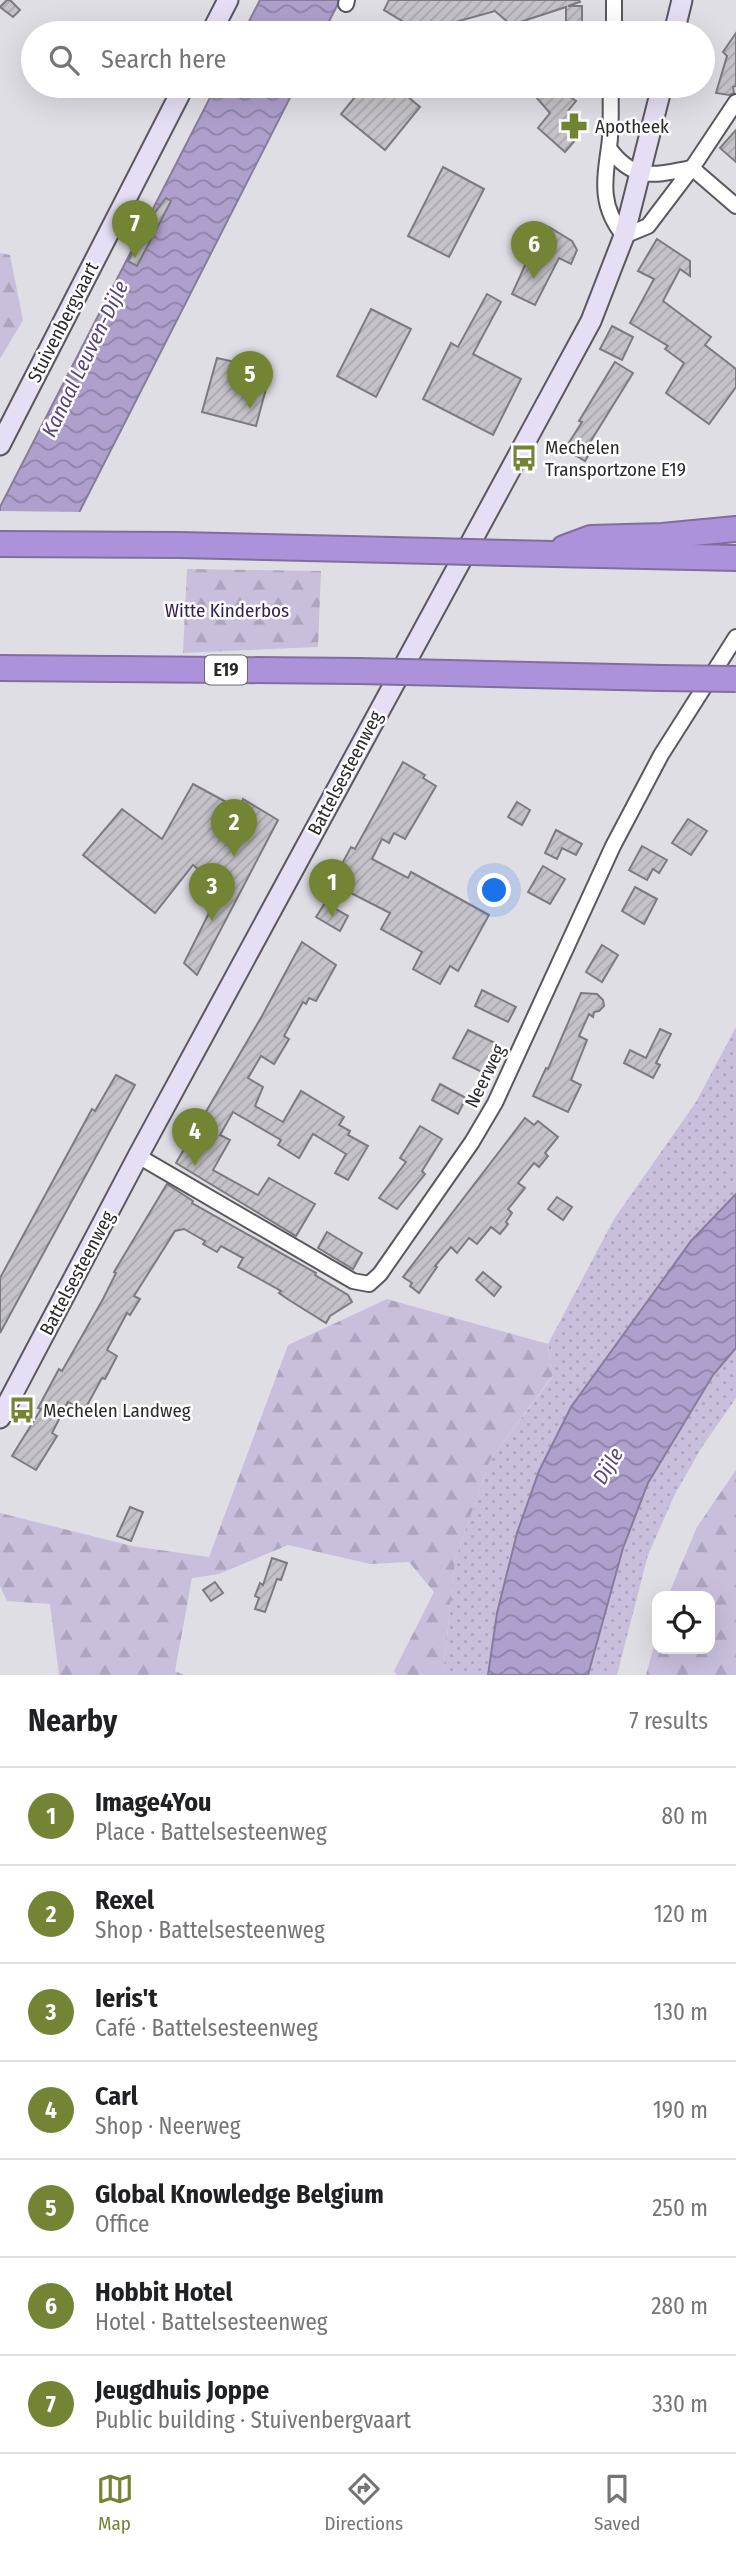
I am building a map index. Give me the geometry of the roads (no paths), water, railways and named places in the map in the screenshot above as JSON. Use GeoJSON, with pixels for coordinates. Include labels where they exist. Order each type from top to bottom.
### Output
{"type":"FeatureCollection","features":[{"type":"Feature","properties":{"kind":"highway"},"geometry":{"type":"LineString","coordinates":[[549,554],[591,538],[662,536],[736,529]]}},
{"type":"Feature","properties":{"kind":"highway"},"geometry":{"type":"LineString","coordinates":[[0,544],[179,545],[736,558]]}},
{"type":"Feature","properties":{"kind":"highway","name":"E19"},"geometry":{"type":"LineString","coordinates":[[0,668],[736,678]]}},
{"type":"Feature","properties":{"kind":"main road"},"geometry":{"type":"LineString","coordinates":[[217,21],[228,0]]}},
{"type":"Feature","properties":{"kind":"main road"},"geometry":{"type":"LineString","coordinates":[[677,21],[682,0]]}},
{"type":"Feature","properties":{"kind":"main road","name":"Stuivenbergvaart"},"geometry":{"type":"LineString","coordinates":[[0,445],[178,98]]}},
{"type":"Feature","properties":{"kind":"main road","name":"Battelsesteenweg"},"geometry":{"type":"LineString","coordinates":[[0,1418],[138,1156],[591,321],[624,236],[659,98]]}},
{"type":"Feature","properties":{"kind":"street"},"geometry":{"type":"LineString","coordinates":[[614,0],[614,21]]}},
{"type":"Feature","properties":{"kind":"street"},"geometry":{"type":"LineString","coordinates":[[611,98],[606,203],[614,224],[624,236],[648,226],[692,168],[736,102]]}},
{"type":"Feature","properties":{"kind":"street"},"geometry":{"type":"LineString","coordinates":[[609,148],[626,169],[667,172],[692,168],[736,206]]}},
{"type":"Feature","properties":{"kind":"street","name":"Neerweg"},"geometry":{"type":"LineString","coordinates":[[138,1156],[353,1281],[369,1284],[472,1142],[495,1103],[613,846],[661,755],[736,636]]}},
{"type":"Feature","properties":{"kind":"water"},"geometry":{"type":"Polygon","coordinates":[[[260,0],[340,0],[329,21],[249,21],[260,0]]]}},
{"type":"Feature","properties":{"kind":"water","name":"Kanaal Leuven-Dijle"},"geometry":{"type":"Polygon","coordinates":[[[210,98],[290,98],[0,668],[0,507],[210,98]]]}},
{"type":"Feature","properties":{"kind":"water","name":"Dijle"},"geometry":{"type":"Polygon","coordinates":[[[736,1194],[736,1348],[713,1375],[648,1483],[623,1548],[588,1675],[488,1675],[497,1613],[517,1533],[539,1471],[571,1407],[691,1241],[736,1194]]]}},
{"type":"Feature","properties":{"kind":"place","name":"Apotheek"},"geometry":{"type":"Point","coordinates":[574,126]}},
{"type":"Feature","properties":{"kind":"place","name":"Jeugdhuis Joppe"},"geometry":{"type":"Point","coordinates":[135,258]}},
{"type":"Feature","properties":{"kind":"place","name":"Hobbit Hotel"},"geometry":{"type":"Point","coordinates":[534,279]}},
{"type":"Feature","properties":{"kind":"place","name":"Global Knowledge Belgium"},"geometry":{"type":"Point","coordinates":[250,409]}},
{"type":"Feature","properties":{"kind":"place","name":"Mechelen Transportzone E19"},"geometry":{"type":"Point","coordinates":[524,458]}},
{"type":"Feature","properties":{"kind":"place","name":"Rexel"},"geometry":{"type":"Point","coordinates":[234,857]}},
{"type":"Feature","properties":{"kind":"place","name":"Image4You"},"geometry":{"type":"Point","coordinates":[332,917]}},
{"type":"Feature","properties":{"kind":"place","name":"Ieris't"},"geometry":{"type":"Point","coordinates":[212,921]}},
{"type":"Feature","properties":{"kind":"place","name":"Carl"},"geometry":{"type":"Point","coordinates":[195,1166]}},
{"type":"Feature","properties":{"kind":"place","name":"Mechelen Landweg"},"geometry":{"type":"Point","coordinates":[22,1410]}},
{"type":"Feature","properties":{"kind":"park label","name":"Witte Kinderbos"},"geometry":{"type":"Point","coordinates":[227,610]}}]}
